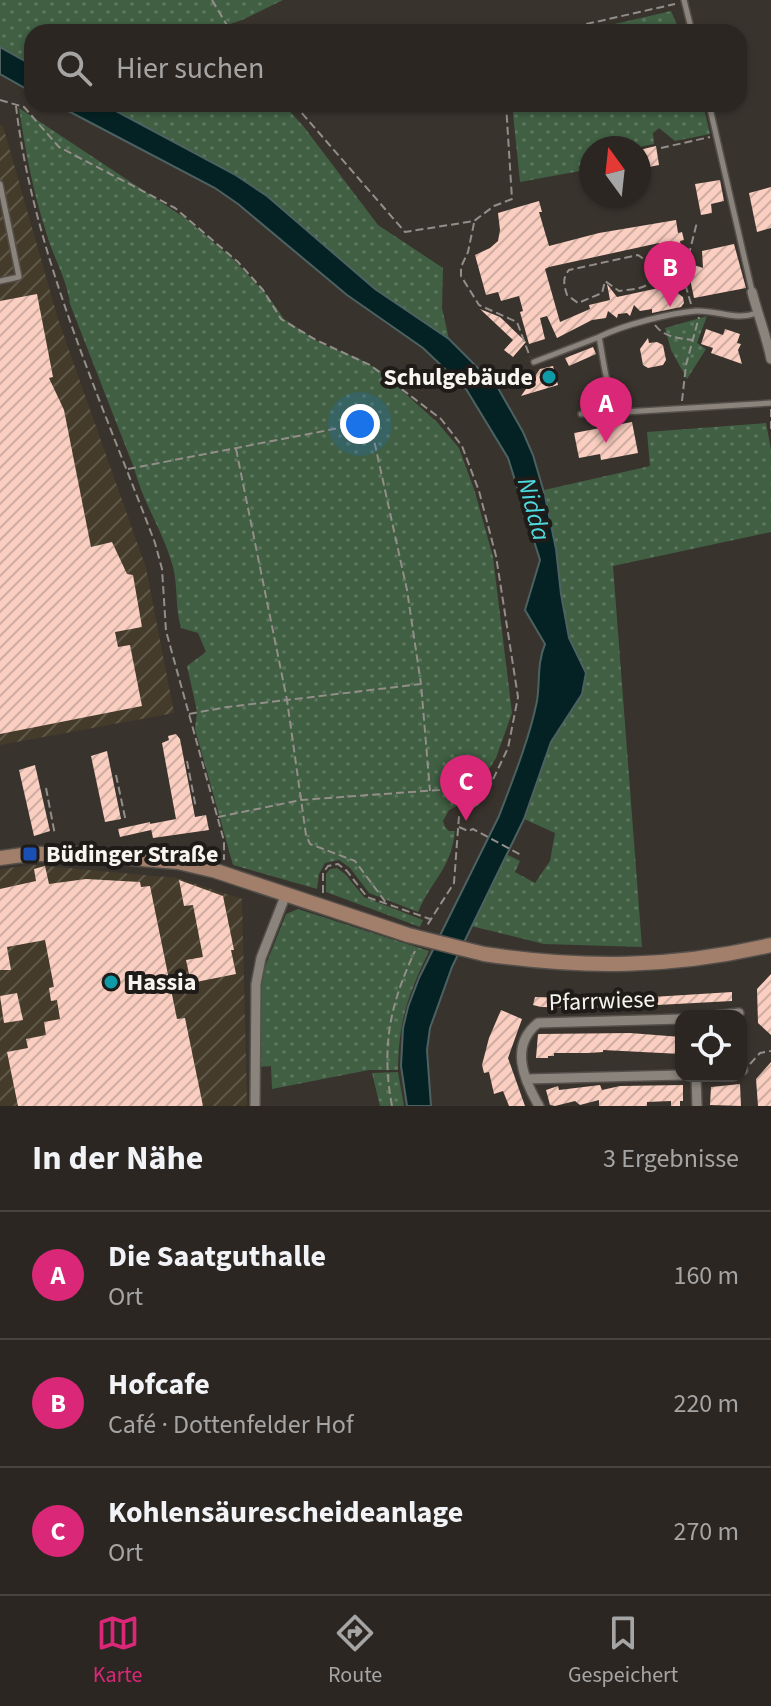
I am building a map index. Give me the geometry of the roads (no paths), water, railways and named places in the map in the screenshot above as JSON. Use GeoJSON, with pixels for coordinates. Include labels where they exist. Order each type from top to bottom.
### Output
{"type":"FeatureCollection","features":[{"type":"Feature","properties":{"kind":"main road"},"geometry":{"type":"LineString","coordinates":[[0,858],[30,854],[123,855],[220,868],[413,940],[552,963],[617,966],[691,960],[771,945]]}},
{"type":"Feature","properties":{"kind":"street"},"geometry":{"type":"LineString","coordinates":[[752,292],[757,313],[765,326],[771,359]]}},
{"type":"Feature","properties":{"kind":"street"},"geometry":{"type":"LineString","coordinates":[[255,1106],[257,973],[286,894]]}},
{"type":"Feature","properties":{"kind":"street","name":"Pfarrwiese"},"geometry":{"type":"LineString","coordinates":[[539,1106],[522,1067],[522,1049],[529,1031],[538,1023],[675,1019]]}},
{"type":"Feature","properties":{"kind":"street"},"geometry":{"type":"LineString","coordinates":[[526,1079],[675,1075]]}},
{"type":"Feature","properties":{"kind":"street"},"geometry":{"type":"LineString","coordinates":[[696,1082],[697,1106]]}},
{"type":"Feature","properties":{"kind":"lane"},"geometry":{"type":"LineString","coordinates":[[684,1],[690,24]]}},
{"type":"Feature","properties":{"kind":"lane"},"geometry":{"type":"LineString","coordinates":[[711,112],[752,292]]}},
{"type":"Feature","properties":{"kind":"lane"},"geometry":{"type":"LineString","coordinates":[[0,184],[19,277],[0,281]]}},
{"type":"Feature","properties":{"kind":"lane"},"geometry":{"type":"LineString","coordinates":[[534,362],[624,327],[652,320],[694,311],[736,318],[757,313]]}},
{"type":"Feature","properties":{"kind":"lane"},"geometry":{"type":"LineString","coordinates":[[599,337],[610,388],[620,409]]}},
{"type":"Feature","properties":{"kind":"lane"},"geometry":{"type":"LineString","coordinates":[[581,414],[620,409],[633,412],[771,406]]}},
{"type":"Feature","properties":{"kind":"water"},"geometry":{"type":"Polygon","coordinates":[[[0,47],[24,60],[24,88],[0,74],[0,47]]]}},
{"type":"Feature","properties":{"kind":"water","name":"Nidda"},"geometry":{"type":"Polygon","coordinates":[[[70,112],[118,112],[234,174],[267,196],[375,289],[449,339],[498,388],[523,432],[545,496],[569,638],[586,673],[582,694],[551,742],[524,819],[452,967],[430,1028],[427,1050],[431,1106],[407,1106],[401,1066],[403,1028],[419,978],[499,816],[534,716],[545,644],[525,610],[540,560],[508,458],[466,389],[423,348],[347,295],[215,188],[70,112]]]}},
{"type":"Feature","properties":{"kind":"place","name":"Hofcafe"},"geometry":{"type":"Point","coordinates":[670,307]}},
{"type":"Feature","properties":{"kind":"place","name":"Schulgebäude"},"geometry":{"type":"Point","coordinates":[549,377]}},
{"type":"Feature","properties":{"kind":"place","name":"Die Saatguthalle"},"geometry":{"type":"Point","coordinates":[606,443]}},
{"type":"Feature","properties":{"kind":"place","name":"Kohlensäurescheideanlage"},"geometry":{"type":"Point","coordinates":[466,821]}},
{"type":"Feature","properties":{"kind":"place","name":"Büdinger Straße"},"geometry":{"type":"Point","coordinates":[30,854]}},
{"type":"Feature","properties":{"kind":"place","name":"Hassia"},"geometry":{"type":"Point","coordinates":[111,982]}}]}
